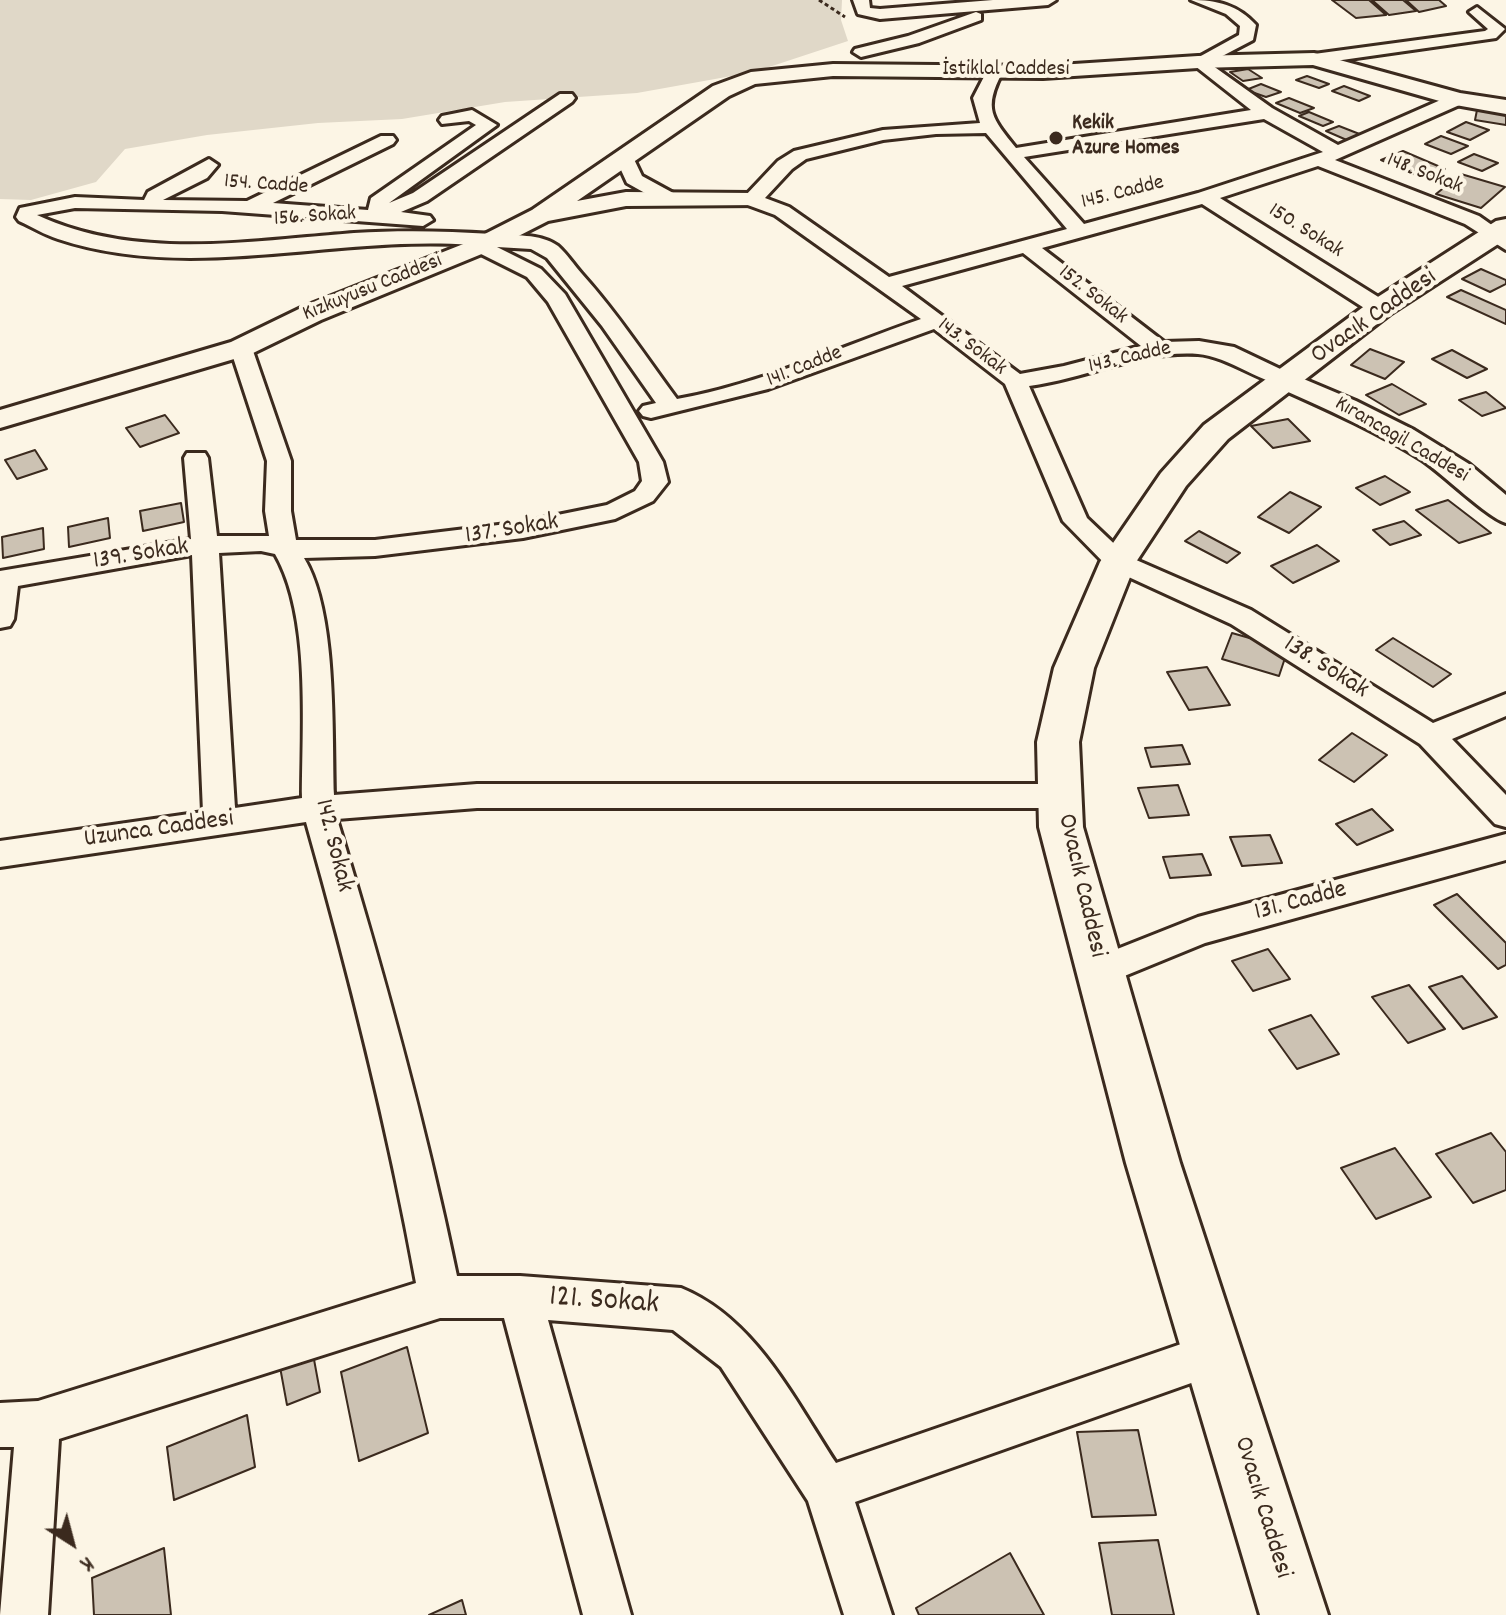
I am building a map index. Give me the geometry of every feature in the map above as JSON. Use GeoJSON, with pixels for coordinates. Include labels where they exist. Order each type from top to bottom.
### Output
{"type":"FeatureCollection","features":[{"type":"Feature","properties":{"kind":"main road","name":"Ovacık Caddesi"},"geometry":{"type":"LineString","coordinates":[[1294,1615],[1153,1163],[1061,827],[1058,742],[1074,668],[1118,562],[1173,480],[1216,432],[1380,308],[1503,235]]}},
{"type":"Feature","properties":{"kind":"street"},"geometry":{"type":"LineString","coordinates":[[861,0],[863,11],[880,14],[1048,0]]}},
{"type":"Feature","properties":{"kind":"street"},"geometry":{"type":"LineString","coordinates":[[1199,0],[1231,11],[1248,25],[1247,37],[1198,62],[1221,83],[1266,113],[1339,153]]}},
{"type":"Feature","properties":{"kind":"street"},"geometry":{"type":"LineString","coordinates":[[861,52],[913,40],[1009,3]]}},
{"type":"Feature","properties":{"kind":"street"},"geometry":{"type":"LineString","coordinates":[[1314,59],[1490,35],[1497,29],[1477,12]]}},
{"type":"Feature","properties":{"kind":"street","name":"İstiklal Caddesi"},"geometry":{"type":"LineString","coordinates":[[541,215],[693,109],[721,91],[751,78],[833,70],[1083,71],[1198,62],[1314,59],[1458,99],[1506,107]]}},
{"type":"Feature","properties":{"kind":"street"},"geometry":{"type":"LineString","coordinates":[[994,73],[981,98],[983,112],[1011,154],[1079,230]]}},
{"type":"Feature","properties":{"kind":"street"},"geometry":{"type":"LineString","coordinates":[[448,120],[472,115],[488,125],[378,202],[378,215],[420,197],[566,98]]}},
{"type":"Feature","properties":{"kind":"street","name":"145. Cadde"},"geometry":{"type":"LineString","coordinates":[[884,285],[1205,197],[1339,153],[1458,99]]}},
{"type":"Feature","properties":{"kind":"street"},"geometry":{"type":"LineString","coordinates":[[1011,154],[1266,113]]}},
{"type":"Feature","properties":{"kind":"street"},"geometry":{"type":"LineString","coordinates":[[752,200],[785,165],[800,155],[883,135],[936,129],[993,128]]}},
{"type":"Feature","properties":{"kind":"street"},"geometry":{"type":"LineString","coordinates":[[250,208],[387,140]]}},
{"type":"Feature","properties":{"kind":"street"},"geometry":{"type":"LineString","coordinates":[[625,159],[634,179],[668,198]]}},
{"type":"Feature","properties":{"kind":"street","name":"148. Sokak"},"geometry":{"type":"LineString","coordinates":[[1319,160],[1503,235]]}},
{"type":"Feature","properties":{"kind":"street","name":"154. Cadde"},"geometry":{"type":"LineString","coordinates":[[209,165],[200,174],[155,196],[153,201],[159,206],[378,215],[469,223],[502,222],[541,215]]}},
{"type":"Feature","properties":{"kind":"street","name":"150. Sokak"},"geometry":{"type":"LineString","coordinates":[[1205,197],[1380,308]]}},
{"type":"Feature","properties":{"kind":"street","name":"Kızkuyusu Caddesi"},"geometry":{"type":"LineString","coordinates":[[0,419],[241,348],[311,314],[485,243],[541,215],[626,199],[752,200]]}},
{"type":"Feature","properties":{"kind":"street","name":"143. Sokak"},"geometry":{"type":"LineString","coordinates":[[752,200],[782,211],[937,321],[1015,381],[1076,521],[1118,562]]}},
{"type":"Feature","properties":{"kind":"street","name":"156. Sokak"},"geometry":{"type":"LineString","coordinates":[[159,206],[67,202],[42,206],[27,212],[26,217],[62,234],[98,244],[152,248],[224,248],[396,237],[485,243],[524,242],[548,249],[594,299],[671,408]]}},
{"type":"Feature","properties":{"kind":"street"},"geometry":{"type":"LineString","coordinates":[[485,243],[534,273],[557,299],[625,414]]}},
{"type":"Feature","properties":{"kind":"street","name":"152. Sokak"},"geometry":{"type":"LineString","coordinates":[[1025,245],[1158,348]]}},
{"type":"Feature","properties":{"kind":"street","name":"141. Cadde"},"geometry":{"type":"LineString","coordinates":[[625,414],[729,396],[862,345],[937,321]]}},
{"type":"Feature","properties":{"kind":"street","name":"143. Cadde"},"geometry":{"type":"LineString","coordinates":[[1015,381],[1063,376],[1158,348],[1199,347],[1229,353],[1287,381]]}},
{"type":"Feature","properties":{"kind":"street","name":"142. Sokak"},"geometry":{"type":"LineString","coordinates":[[241,348],[279,461],[278,511],[284,547],[302,577],[316,666],[318,808],[353,928],[416,1173],[440,1297]]}},
{"type":"Feature","properties":{"kind":"street","name":"Kırancagil Caddesi"},"geometry":{"type":"LineString","coordinates":[[1287,381],[1364,415],[1495,490],[1506,513]]}},
{"type":"Feature","properties":{"kind":"street","name":"137. Sokak"},"geometry":{"type":"LineString","coordinates":[[284,547],[310,551],[452,540],[577,521],[615,511],[644,496],[655,482],[651,462],[625,414]]}},
{"type":"Feature","properties":{"kind":"street"},"geometry":{"type":"LineString","coordinates":[[196,458],[205,545],[220,822]]}},
{"type":"Feature","properties":{"kind":"street","name":"139. Sokak"},"geometry":{"type":"LineString","coordinates":[[3,580],[205,545],[261,543],[284,547]]}},
{"type":"Feature","properties":{"kind":"street","name":"138. Sokak"},"geometry":{"type":"LineString","coordinates":[[1118,562],[1241,617],[1431,736],[1506,815]]}},
{"type":"Feature","properties":{"kind":"street"},"geometry":{"type":"LineString","coordinates":[[0,619],[3,580]]}},
{"type":"Feature","properties":{"kind":"street"},"geometry":{"type":"LineString","coordinates":[[1431,736],[1506,704]]}},
{"type":"Feature","properties":{"kind":"street","name":"Uzunca Caddesi"},"geometry":{"type":"LineString","coordinates":[[0,854],[318,808],[477,796],[1060,796]]}},
{"type":"Feature","properties":{"kind":"street","name":"131. Cadde"},"geometry":{"type":"LineString","coordinates":[[1100,971],[1198,931],[1506,847]]}},
{"type":"Feature","properties":{"kind":"street","name":"121. Sokak"},"geometry":{"type":"LineString","coordinates":[[19,1424],[440,1297],[520,1297],[681,1309],[736,1352],[827,1489],[868,1615]]}},
{"type":"Feature","properties":{"kind":"street"},"geometry":{"type":"LineString","coordinates":[[520,1297],[607,1615]]}},
{"type":"Feature","properties":{"kind":"street"},"geometry":{"type":"LineString","coordinates":[[827,1489],[1213,1355]]}},
{"type":"Feature","properties":{"kind":"street"},"geometry":{"type":"LineString","coordinates":[[19,1424],[24,1615]]}},
{"type":"Feature","properties":{"kind":"shaded area"},"geometry":{"type":"Polygon","coordinates":[[[0,0],[842,0],[841,20],[848,41],[754,72],[637,93],[505,102],[402,119],[318,123],[207,135],[125,149],[96,182],[31,200],[0,199],[0,0]]]}},
{"type":"Feature","properties":{"kind":"building"},"geometry":{"type":"Polygon","coordinates":[[[1332,0],[1369,0],[1386,15],[1356,18],[1332,0]]]}},
{"type":"Feature","properties":{"kind":"building"},"geometry":{"type":"Polygon","coordinates":[[[1372,0],[1403,0],[1416,11],[1389,15],[1372,0]]]}},
{"type":"Feature","properties":{"kind":"building"},"geometry":{"type":"Polygon","coordinates":[[[1406,0],[1439,0],[1446,6],[1419,12],[1406,0]]]}},
{"type":"Feature","properties":{"kind":"building"},"geometry":{"type":"Polygon","coordinates":[[[1248,69],[1262,78],[1243,81],[1230,72],[1248,69]]]}},
{"type":"Feature","properties":{"kind":"building"},"geometry":{"type":"Polygon","coordinates":[[[1307,76],[1329,84],[1319,88],[1296,80],[1307,76]]]}},
{"type":"Feature","properties":{"kind":"building"},"geometry":{"type":"Polygon","coordinates":[[[1261,84],[1281,92],[1266,97],[1246,90],[1261,84]]]}},
{"type":"Feature","properties":{"kind":"building"},"geometry":{"type":"Polygon","coordinates":[[[1344,86],[1370,96],[1359,101],[1332,91],[1344,86]]]}},
{"type":"Feature","properties":{"kind":"building"},"geometry":{"type":"Polygon","coordinates":[[[1289,98],[1314,108],[1300,113],[1276,103],[1289,98]]]}},
{"type":"Feature","properties":{"kind":"building"},"geometry":{"type":"Polygon","coordinates":[[[1477,110],[1506,115],[1506,125],[1475,120],[1477,110]]]}},
{"type":"Feature","properties":{"kind":"building"},"geometry":{"type":"Polygon","coordinates":[[[1309,112],[1333,122],[1323,126],[1299,116],[1309,112]]]}},
{"type":"Feature","properties":{"kind":"building"},"geometry":{"type":"Polygon","coordinates":[[[1466,122],[1489,130],[1470,140],[1447,132],[1466,122]]]}},
{"type":"Feature","properties":{"kind":"building"},"geometry":{"type":"Polygon","coordinates":[[[1339,126],[1362,135],[1349,141],[1326,131],[1339,126]]]}},
{"type":"Feature","properties":{"kind":"building"},"geometry":{"type":"Polygon","coordinates":[[[1441,136],[1468,146],[1451,154],[1425,144],[1441,136]]]}},
{"type":"Feature","properties":{"kind":"building"},"geometry":{"type":"Polygon","coordinates":[[[1403,151],[1445,169],[1423,178],[1381,160],[1403,151]]]}},
{"type":"Feature","properties":{"kind":"building"},"geometry":{"type":"Polygon","coordinates":[[[1474,154],[1498,163],[1482,171],[1458,162],[1474,154]]]}},
{"type":"Feature","properties":{"kind":"building"},"geometry":{"type":"Polygon","coordinates":[[[1461,174],[1505,187],[1481,208],[1436,194],[1461,174]]]}},
{"type":"Feature","properties":{"kind":"building"},"geometry":{"type":"Polygon","coordinates":[[[1481,269],[1506,280],[1506,284],[1490,292],[1462,279],[1481,269]]]}},
{"type":"Feature","properties":{"kind":"building"},"geometry":{"type":"Polygon","coordinates":[[[1461,290],[1506,310],[1506,324],[1447,297],[1461,290]]]}},
{"type":"Feature","properties":{"kind":"building"},"geometry":{"type":"Polygon","coordinates":[[[1370,349],[1404,362],[1385,379],[1351,365],[1370,349]]]}},
{"type":"Feature","properties":{"kind":"building"},"geometry":{"type":"Polygon","coordinates":[[[1452,350],[1487,369],[1467,378],[1432,359],[1452,350]]]}},
{"type":"Feature","properties":{"kind":"building"},"geometry":{"type":"Polygon","coordinates":[[[1392,384],[1426,404],[1399,415],[1366,395],[1392,384]]]}},
{"type":"Feature","properties":{"kind":"building"},"geometry":{"type":"Polygon","coordinates":[[[1486,392],[1506,408],[1482,416],[1459,400],[1486,392]]]}},
{"type":"Feature","properties":{"kind":"building"},"geometry":{"type":"Polygon","coordinates":[[[165,415],[179,433],[140,447],[126,428],[165,415]]]}},
{"type":"Feature","properties":{"kind":"building"},"geometry":{"type":"Polygon","coordinates":[[[1288,419],[1310,441],[1273,448],[1251,426],[1288,419]]]}},
{"type":"Feature","properties":{"kind":"building"},"geometry":{"type":"Polygon","coordinates":[[[35,450],[47,469],[17,479],[5,460],[35,450]]]}},
{"type":"Feature","properties":{"kind":"building"},"geometry":{"type":"Polygon","coordinates":[[[1385,476],[1410,492],[1380,505],[1356,488],[1385,476]]]}},
{"type":"Feature","properties":{"kind":"building"},"geometry":{"type":"Polygon","coordinates":[[[1290,492],[1321,507],[1289,533],[1258,517],[1290,492]]]}},
{"type":"Feature","properties":{"kind":"building"},"geometry":{"type":"Polygon","coordinates":[[[1448,500],[1491,533],[1459,543],[1416,510],[1448,500]]]}},
{"type":"Feature","properties":{"kind":"building"},"geometry":{"type":"Polygon","coordinates":[[[181,503],[184,522],[143,531],[140,511],[181,503]]]}},
{"type":"Feature","properties":{"kind":"building"},"geometry":{"type":"Polygon","coordinates":[[[108,518],[110,538],[69,547],[68,527],[108,518]]]}},
{"type":"Feature","properties":{"kind":"building"},"geometry":{"type":"Polygon","coordinates":[[[1404,521],[1421,535],[1390,545],[1373,530],[1404,521]]]}},
{"type":"Feature","properties":{"kind":"building"},"geometry":{"type":"Polygon","coordinates":[[[43,528],[44,549],[3,558],[2,537],[43,528]]]}},
{"type":"Feature","properties":{"kind":"building"},"geometry":{"type":"Polygon","coordinates":[[[1199,531],[1240,553],[1227,563],[1185,541],[1199,531]]]}},
{"type":"Feature","properties":{"kind":"building"},"geometry":{"type":"Polygon","coordinates":[[[1317,545],[1339,561],[1293,583],[1271,566],[1317,545]]]}},
{"type":"Feature","properties":{"kind":"building"},"geometry":{"type":"Polygon","coordinates":[[[1232,633],[1288,649],[1279,676],[1222,659],[1232,633]]]}},
{"type":"Feature","properties":{"kind":"building"},"geometry":{"type":"Polygon","coordinates":[[[1393,638],[1451,674],[1433,687],[1376,650],[1393,638]]]}},
{"type":"Feature","properties":{"kind":"building"},"geometry":{"type":"Polygon","coordinates":[[[1207,667],[1230,705],[1189,710],[1167,672],[1207,667]]]}},
{"type":"Feature","properties":{"kind":"building"},"geometry":{"type":"Polygon","coordinates":[[[1352,733],[1387,755],[1354,782],[1319,760],[1352,733]]]}},
{"type":"Feature","properties":{"kind":"building"},"geometry":{"type":"Polygon","coordinates":[[[1182,745],[1190,764],[1151,767],[1145,748],[1182,745]]]}},
{"type":"Feature","properties":{"kind":"building"},"geometry":{"type":"Polygon","coordinates":[[[1178,785],[1189,815],[1149,818],[1138,788],[1178,785]]]}},
{"type":"Feature","properties":{"kind":"building"},"geometry":{"type":"Polygon","coordinates":[[[1372,809],[1393,830],[1357,845],[1336,824],[1372,809]]]}},
{"type":"Feature","properties":{"kind":"building"},"geometry":{"type":"Polygon","coordinates":[[[1270,835],[1282,863],[1242,866],[1230,837],[1270,835]]]}},
{"type":"Feature","properties":{"kind":"building"},"geometry":{"type":"Polygon","coordinates":[[[1202,854],[1211,875],[1170,878],[1163,857],[1202,854]]]}},
{"type":"Feature","properties":{"kind":"building"},"geometry":{"type":"Polygon","coordinates":[[[1457,894],[1506,943],[1506,965],[1498,969],[1434,905],[1457,894]]]}},
{"type":"Feature","properties":{"kind":"building"},"geometry":{"type":"Polygon","coordinates":[[[1268,949],[1290,979],[1253,991],[1232,961],[1268,949]]]}},
{"type":"Feature","properties":{"kind":"building"},"geometry":{"type":"Polygon","coordinates":[[[1462,976],[1497,1017],[1463,1029],[1429,987],[1462,976]]]}},
{"type":"Feature","properties":{"kind":"building"},"geometry":{"type":"Polygon","coordinates":[[[1409,985],[1445,1029],[1408,1043],[1372,997],[1409,985]]]}},
{"type":"Feature","properties":{"kind":"building"},"geometry":{"type":"Polygon","coordinates":[[[1311,1015],[1339,1054],[1297,1069],[1269,1030],[1311,1015]]]}},
{"type":"Feature","properties":{"kind":"building"},"geometry":{"type":"Polygon","coordinates":[[[1491,1133],[1506,1152],[1506,1190],[1473,1203],[1436,1154],[1491,1133]]]}},
{"type":"Feature","properties":{"kind":"building"},"geometry":{"type":"Polygon","coordinates":[[[1395,1148],[1431,1197],[1376,1219],[1341,1168],[1395,1148]]]}},
{"type":"Feature","properties":{"kind":"building"},"geometry":{"type":"Polygon","coordinates":[[[407,1347],[428,1433],[359,1461],[341,1372],[407,1347]]]}},
{"type":"Feature","properties":{"kind":"building"},"geometry":{"type":"Polygon","coordinates":[[[313,1354],[320,1392],[287,1405],[280,1367],[313,1354]]]}},
{"type":"Feature","properties":{"kind":"building"},"geometry":{"type":"Polygon","coordinates":[[[247,1415],[255,1467],[174,1500],[167,1447],[247,1415]]]}},
{"type":"Feature","properties":{"kind":"building"},"geometry":{"type":"Polygon","coordinates":[[[1138,1430],[1156,1515],[1092,1517],[1077,1432],[1138,1430]]]}},
{"type":"Feature","properties":{"kind":"building"},"geometry":{"type":"Polygon","coordinates":[[[1158,1540],[1174,1615],[1112,1615],[1099,1543],[1158,1540]]]}},
{"type":"Feature","properties":{"kind":"building"},"geometry":{"type":"Polygon","coordinates":[[[164,1548],[171,1615],[94,1615],[92,1578],[164,1548]]]}},
{"type":"Feature","properties":{"kind":"building"},"geometry":{"type":"Polygon","coordinates":[[[1010,1553],[1044,1615],[919,1615],[916,1608],[1010,1553]]]}},
{"type":"Feature","properties":{"kind":"building"},"geometry":{"type":"Polygon","coordinates":[[[462,1600],[466,1615],[429,1615],[462,1600]]]}},
{"type":"Feature","properties":{"kind":"place","name":"Kekik Azure Homes"},"geometry":{"type":"Point","coordinates":[1056,138]}}]}
